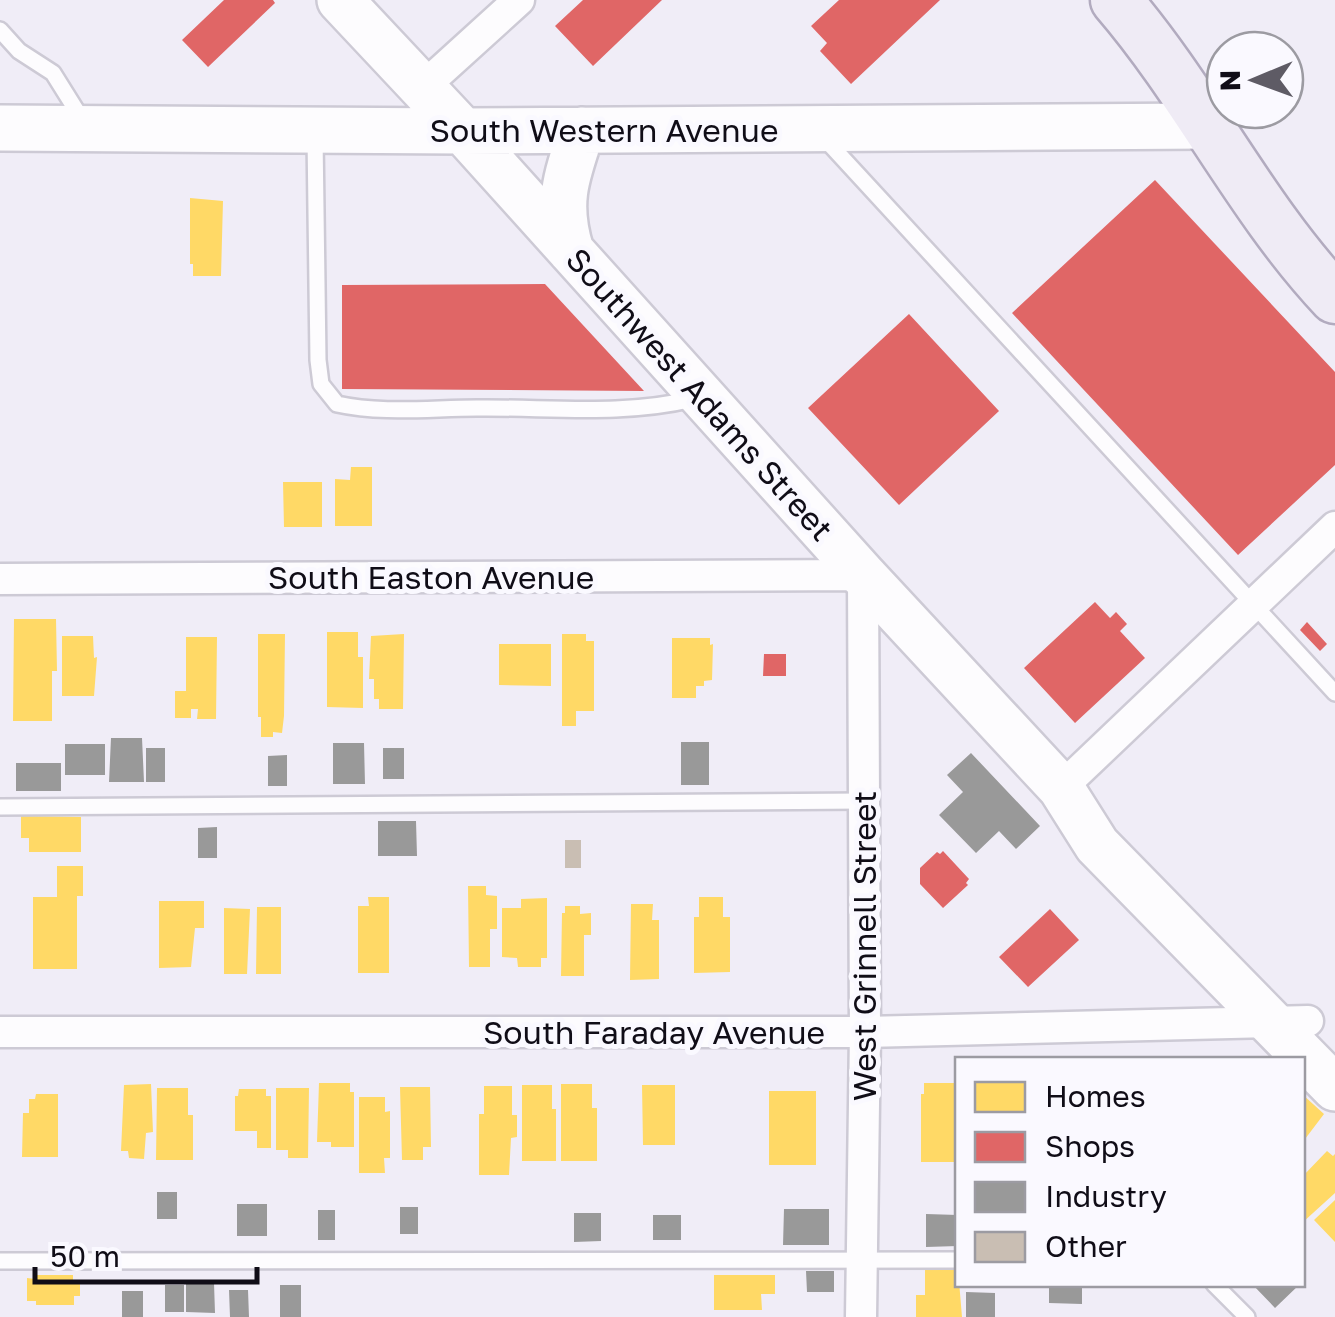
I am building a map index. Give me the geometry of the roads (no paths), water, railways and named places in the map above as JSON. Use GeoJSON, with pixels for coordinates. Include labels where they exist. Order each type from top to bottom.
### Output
{"type":"FeatureCollection","features":[{"type":"Feature","properties":{"kind":"main road","name":"Southwest Adams Street"},"geometry":{"type":"LineString","coordinates":[[340,0],[1061,788],[1118,826],[1304,1030],[1335,1088]]}},
{"type":"Feature","properties":{"kind":"main road"},"geometry":{"type":"LineString","coordinates":[[1116,0],[1157,49],[1205,121]]}},
{"type":"Feature","properties":{"kind":"main road","name":"South Western Avenue"},"geometry":{"type":"LineString","coordinates":[[0,128],[462,131],[1205,126]]}},
{"type":"Feature","properties":{"kind":"main road"},"geometry":{"type":"LineString","coordinates":[[571,251],[562,208],[564,182],[582,130]]}},
{"type":"Feature","properties":{"kind":"main road"},"geometry":{"type":"LineString","coordinates":[[1211,130],[1268,216],[1335,298]]}},
{"type":"Feature","properties":{"kind":"street"},"geometry":{"type":"LineString","coordinates":[[422,88],[519,0]]}},
{"type":"Feature","properties":{"kind":"street"},"geometry":{"type":"LineString","coordinates":[[1061,788],[1335,527]]}},
{"type":"Feature","properties":{"kind":"street","name":"South Easton Avenue"},"geometry":{"type":"LineString","coordinates":[[0,579],[863,576]]}},
{"type":"Feature","properties":{"kind":"street","name":"West Grinnell Street"},"geometry":{"type":"LineString","coordinates":[[861,1317],[865,1032],[863,576]]}},
{"type":"Feature","properties":{"kind":"street","name":"South Faraday Avenue"},"geometry":{"type":"LineString","coordinates":[[0,1032],[1304,1030]]}},
{"type":"Feature","properties":{"kind":"lane"},"geometry":{"type":"LineString","coordinates":[[0,30],[20,51],[53,73],[88,129]]}},
{"type":"Feature","properties":{"kind":"lane"},"geometry":{"type":"LineString","coordinates":[[815,128],[1335,694]]}},
{"type":"Feature","properties":{"kind":"lane"},"geometry":{"type":"LineString","coordinates":[[315,130],[318,360],[320,384],[337,404],[423,409],[622,408],[661,406],[702,396]]}},
{"type":"Feature","properties":{"kind":"lane"},"geometry":{"type":"LineString","coordinates":[[0,807],[864,801]]}},
{"type":"Feature","properties":{"kind":"lane"},"geometry":{"type":"LineString","coordinates":[[0,1262],[955,1260]]}},
{"type":"Feature","properties":{"kind":"lane"},"geometry":{"type":"LineString","coordinates":[[1217,1287],[1247,1317]]}}]}
